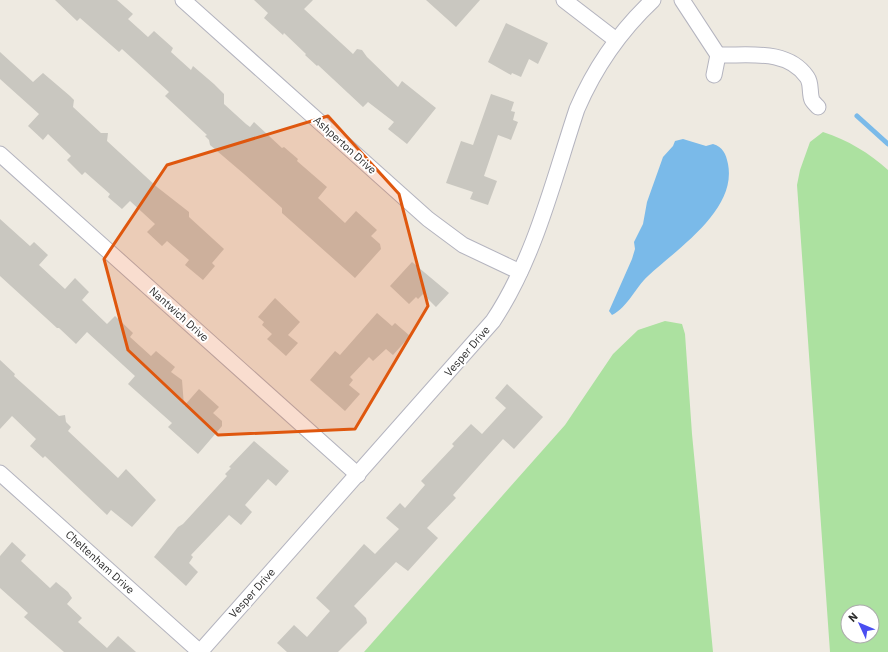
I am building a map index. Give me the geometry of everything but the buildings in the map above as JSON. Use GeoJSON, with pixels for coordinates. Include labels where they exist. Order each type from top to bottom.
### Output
{"type":"FeatureCollection","features":[{"type":"Feature","properties":{"kind":"street","name":"Ashperton Drive"},"geometry":{"type":"LineString","coordinates":[[183,0],[438,227],[463,245],[479,254],[520,272]]}},
{"type":"Feature","properties":{"kind":"street"},"geometry":{"type":"LineString","coordinates":[[564,0],[616,40]]}},
{"type":"Feature","properties":{"kind":"street","name":"Vesper Drive"},"geometry":{"type":"LineString","coordinates":[[200,652],[483,334],[502,308],[520,272],[537,231],[577,110],[595,71],[616,40],[653,0]]}},
{"type":"Feature","properties":{"kind":"street"},"geometry":{"type":"LineString","coordinates":[[682,0],[718,55],[714,75]]}},
{"type":"Feature","properties":{"kind":"street"},"geometry":{"type":"LineString","coordinates":[[718,55],[773,56],[794,65],[807,77],[810,84],[811,99],[818,107]]}},
{"type":"Feature","properties":{"kind":"street","name":"Nantwich Drive"},"geometry":{"type":"LineString","coordinates":[[0,154],[358,475]]}},
{"type":"Feature","properties":{"kind":"street","name":"Cheltenham Drive"},"geometry":{"type":"LineString","coordinates":[[0,473],[200,652]]}},
{"type":"Feature","properties":{"kind":"highlighted area"},"geometry":{"type":"Polygon","coordinates":[[[328,116],[399,194],[428,306],[355,429],[218,435],[128,350],[104,259],[167,165],[328,116]]]}},
{"type":"Feature","properties":{"kind":"green space"},"geometry":{"type":"Polygon","coordinates":[[[823,132],[858,148],[888,170],[888,652],[830,652],[797,185],[800,170],[810,142],[823,132]]]}},
{"type":"Feature","properties":{"kind":"green space"},"geometry":{"type":"Polygon","coordinates":[[[665,321],[682,324],[685,334],[692,434],[713,652],[364,652],[565,425],[613,354],[638,330],[665,321]]]}},
{"type":"Feature","properties":{"kind":"water"},"geometry":{"type":"Polygon","coordinates":[[[683,139],[706,146],[713,144],[724,151],[728,164],[728,181],[724,197],[715,212],[703,227],[648,276],[623,307],[612,315],[609,311],[632,259],[635,249],[634,242],[643,224],[647,202],[663,157],[673,146],[675,141],[683,139]]]}},
{"type":"Feature","properties":{"kind":"waterway"},"geometry":{"type":"LineString","coordinates":[[857,116],[888,144]]}}]}
